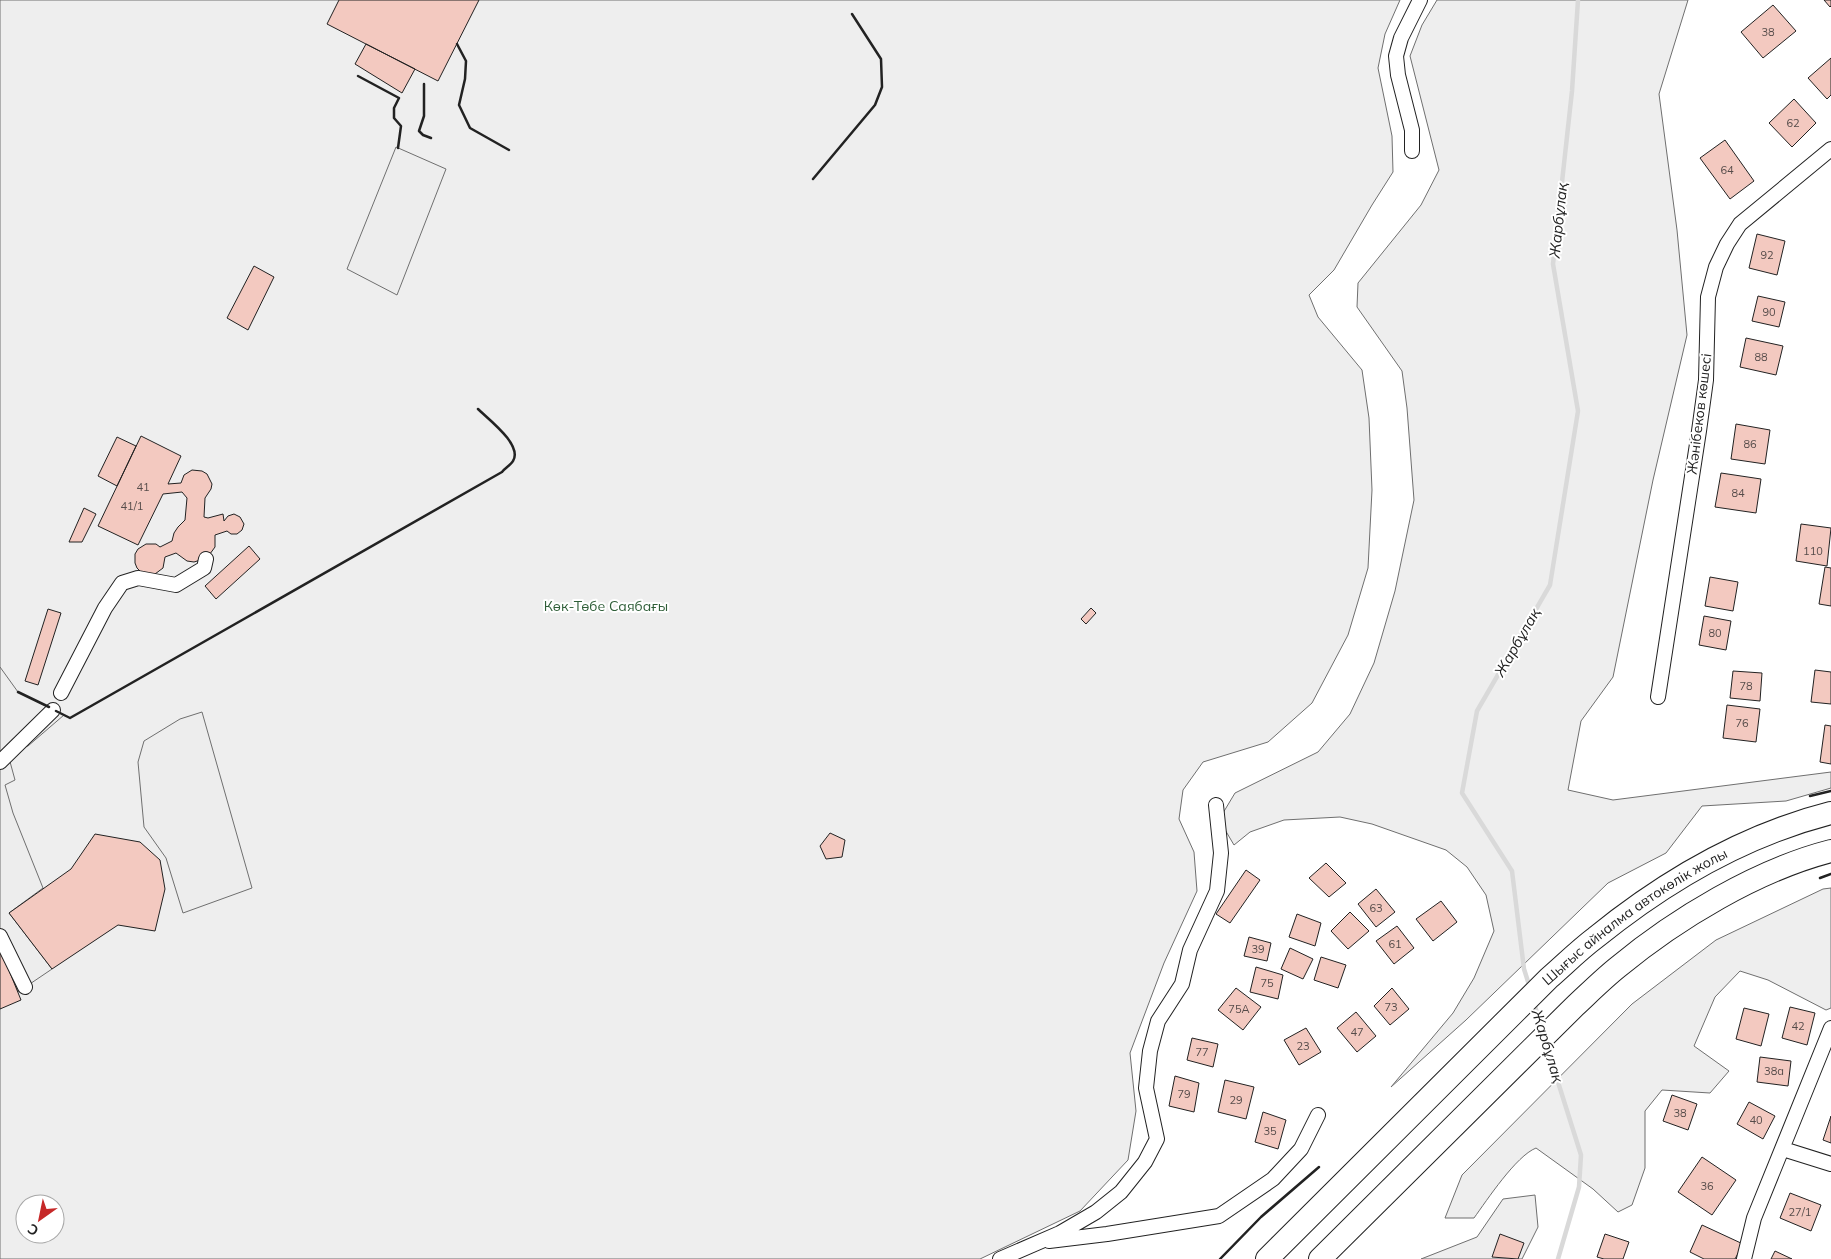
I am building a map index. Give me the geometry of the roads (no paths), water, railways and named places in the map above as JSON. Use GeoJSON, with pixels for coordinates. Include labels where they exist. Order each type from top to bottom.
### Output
{"type":"FeatureCollection","features":[{"type":"Feature","properties":{"kind":"main road","name":"Шығыс айналма автокөлік жолы"},"geometry":{"type":"LineString","coordinates":[[1266,1259],[1557,972],[1594,938],[1635,907],[1680,878],[1723,854],[1770,833],[1831,813]]}},
{"type":"Feature","properties":{"kind":"main road","name":"Шығыс айналма автокөлік жолы"},"geometry":{"type":"LineString","coordinates":[[1320,1259],[1575,1006],[1610,974],[1657,937],[1740,887],[1784,867],[1831,851]]}},
{"type":"Feature","properties":{"kind":"street"},"geometry":{"type":"LineString","coordinates":[[1412,151],[1412,130],[1398,75],[1396,56],[1401,38],[1420,0]]}},
{"type":"Feature","properties":{"kind":"street","name":"Жәнібеков көшесі"},"geometry":{"type":"LineString","coordinates":[[1658,697],[1706,380],[1708,297],[1716,268],[1727,244],[1740,224],[1831,149]]}},
{"type":"Feature","properties":{"kind":"street"},"geometry":{"type":"LineString","coordinates":[[61,693],[105,608],[122,583],[138,578],[176,586],[204,568],[206,559]]}},
{"type":"Feature","properties":{"kind":"street"},"geometry":{"type":"LineString","coordinates":[[0,762],[53,710]]}},
{"type":"Feature","properties":{"kind":"street"},"geometry":{"type":"LineString","coordinates":[[1000,1259],[1060,1233],[1096,1212],[1121,1192],[1144,1162],[1157,1140],[1146,1088],[1150,1051],[1158,1021],[1182,984],[1190,950],[1217,891],[1221,853],[1216,805]]}},
{"type":"Feature","properties":{"kind":"street"},"geometry":{"type":"LineString","coordinates":[[0,936],[26,987]]}},
{"type":"Feature","properties":{"kind":"street"},"geometry":{"type":"LineString","coordinates":[[1744,1259],[1754,1218],[1831,1028]]}},
{"type":"Feature","properties":{"kind":"street"},"geometry":{"type":"LineString","coordinates":[[1040,1242],[1107,1234],[1219,1216],[1273,1179],[1302,1149],[1318,1116]]}},
{"type":"Feature","properties":{"kind":"street"},"geometry":{"type":"LineString","coordinates":[[1783,1149],[1831,1164]]}},
{"type":"Feature","properties":{"kind":"waterway","name":"Жарбұлақ"},"geometry":{"type":"LineString","coordinates":[[1530,988],[1524,969],[1512,871],[1462,793],[1477,711],[1550,585],[1578,411],[1553,264],[1572,91],[1578,0]]}},
{"type":"Feature","properties":{"kind":"waterway","name":"Жарбұлақ"},"geometry":{"type":"LineString","coordinates":[[1534,1003],[1542,1029]]}},
{"type":"Feature","properties":{"kind":"waterway","name":"Жарбұлақ"},"geometry":{"type":"LineString","coordinates":[[1546,1044],[1581,1155],[1579,1187],[1558,1259]]}},
{"type":"Feature","properties":{"kind":"park label","name":"Көк-Төбе Саябағы"},"geometry":{"type":"Point","coordinates":[606,606]}}]}
